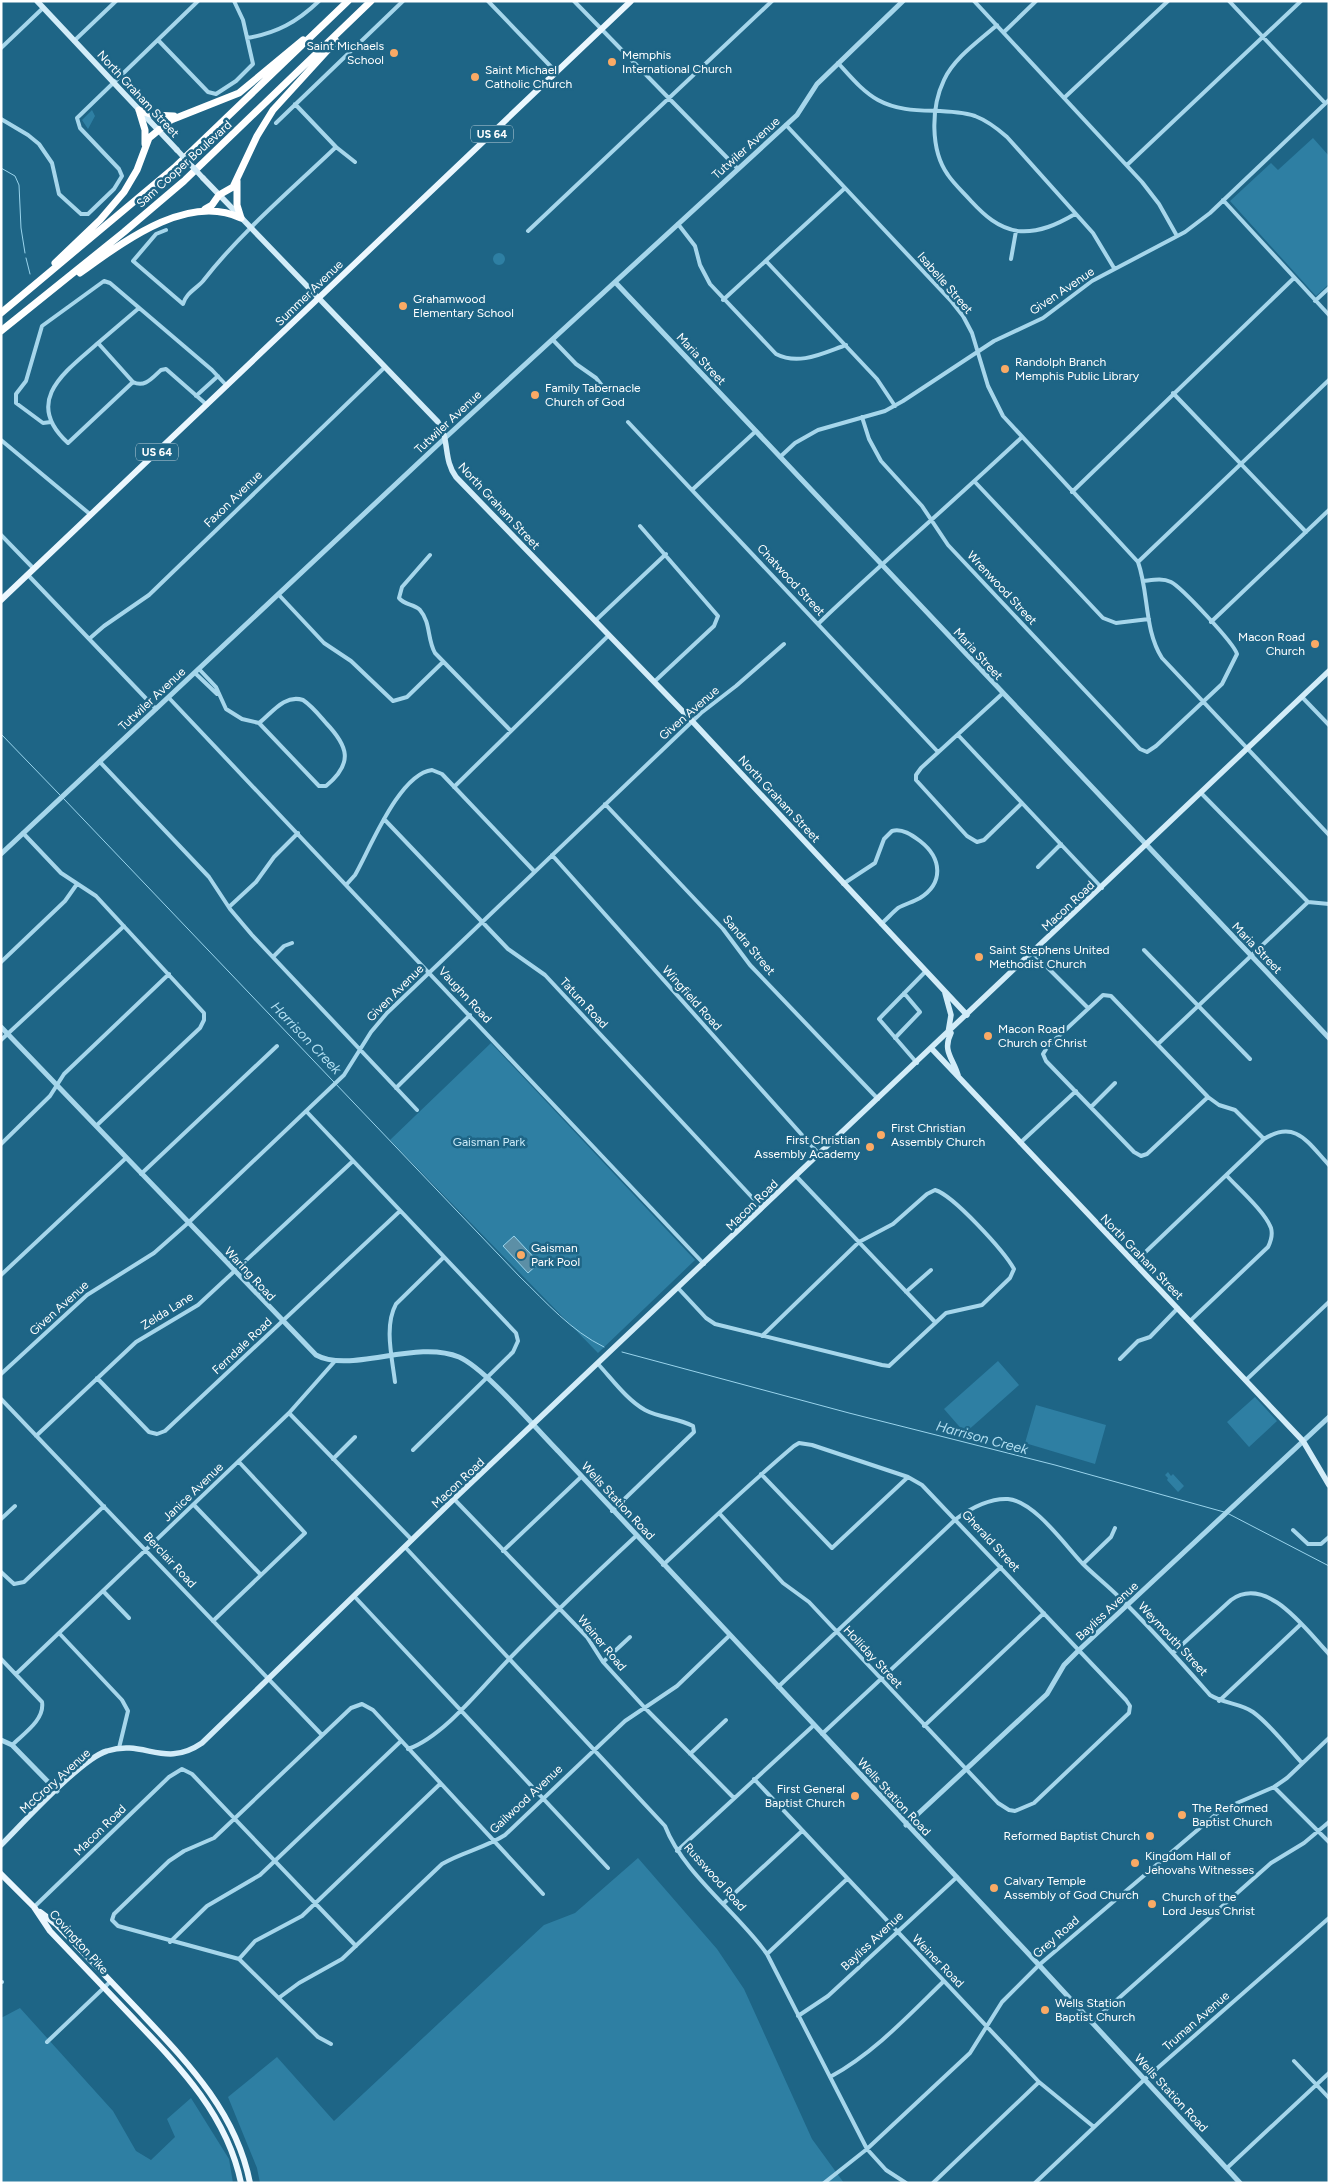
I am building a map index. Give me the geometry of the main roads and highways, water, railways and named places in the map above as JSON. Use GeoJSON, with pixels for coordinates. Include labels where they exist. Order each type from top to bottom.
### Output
{"type":"FeatureCollection","features":[{"type":"Feature","properties":{"kind":"highway","name":"Sam Cooper Boulevard"},"geometry":{"type":"LineString","coordinates":[[1,312],[174,168],[348,1]]}},
{"type":"Feature","properties":{"kind":"highway","name":"Sam Cooper Boulevard"},"geometry":{"type":"LineString","coordinates":[[1,331],[184,181],[372,1]]}},
{"type":"Feature","properties":{"kind":"highway"},"geometry":{"type":"LineString","coordinates":[[205,210],[212,205],[219,195],[232,187],[257,136],[273,110],[372,1]]}},
{"type":"Feature","properties":{"kind":"highway"},"geometry":{"type":"LineString","coordinates":[[1,312],[77,243],[114,205],[131,182],[147,140],[171,120],[239,93],[299,42],[318,30]]}},
{"type":"Feature","properties":{"kind":"highway"},"geometry":{"type":"LineString","coordinates":[[145,148],[146,136],[139,110],[166,117],[182,115]]}},
{"type":"Feature","properties":{"kind":"highway"},"geometry":{"type":"LineString","coordinates":[[238,176],[237,205],[241,218]]}},
{"type":"Feature","properties":{"kind":"highway"},"geometry":{"type":"LineString","coordinates":[[23,314],[144,232],[189,212],[205,210],[228,212],[241,218]]}},
{"type":"Feature","properties":{"kind":"main road","name":"North Graham Street"},"geometry":{"type":"LineString","coordinates":[[37,1],[219,195],[438,422],[445,438],[449,467],[456,477],[692,721],[967,1015]]}},
{"type":"Feature","properties":{"kind":"main road","name":"Summer Avenue"},"geometry":{"type":"LineString","coordinates":[[1,600],[631,1]]}},
{"type":"Feature","properties":{"kind":"main road","name":"Macon Road"},"geometry":{"type":"LineString","coordinates":[[189,1752],[202,1743],[270,1679],[454,1499],[932,1049],[1329,671]]}},
{"type":"Feature","properties":{"kind":"main road"},"geometry":{"type":"LineString","coordinates":[[945,991],[951,1015],[948,1033]]}},
{"type":"Feature","properties":{"kind":"main road"},"geometry":{"type":"LineString","coordinates":[[954,1028],[947,1041],[946,1049],[958,1077]]}},
{"type":"Feature","properties":{"kind":"main road","name":"North Graham Street"},"geometry":{"type":"LineString","coordinates":[[932,1049],[1303,1441],[1329,1486]]}},
{"type":"Feature","properties":{"kind":"main road","name":"McCrory Avenue"},"geometry":{"type":"LineString","coordinates":[[1,1845],[93,1756],[119,1748],[133,1747],[162,1755],[189,1752]]}},
{"type":"Feature","properties":{"kind":"main road"},"geometry":{"type":"LineString","coordinates":[[1,1874],[34,1907]]}},
{"type":"Feature","properties":{"kind":"main road","name":"Covington Pike"},"geometry":{"type":"LineString","coordinates":[[34,1907],[56,1924],[188,2062],[220,2106],[240,2147],[250,2183]]}},
{"type":"Feature","properties":{"kind":"main road","name":"Covington Pike"},"geometry":{"type":"LineString","coordinates":[[34,1907],[50,1931],[181,2068],[201,2093],[232,2150],[241,2183]]}},
{"type":"Feature","properties":{"kind":"waterway"},"geometry":{"type":"LineString","coordinates":[[1,168],[15,176],[19,185],[21,228],[25,253]]}},
{"type":"Feature","properties":{"kind":"waterway"},"geometry":{"type":"LineString","coordinates":[[26,258],[30,274]]}},
{"type":"Feature","properties":{"kind":"waterway","name":"Harrison Creek"},"geometry":{"type":"LineString","coordinates":[[1,734],[60,795]]}},
{"type":"Feature","properties":{"kind":"waterway","name":"Harrison Creek"},"geometry":{"type":"LineString","coordinates":[[63,798],[520,1277],[570,1324],[604,1347]]}},
{"type":"Feature","properties":{"kind":"waterway","name":"Harrison Creek"},"geometry":{"type":"LineString","coordinates":[[622,1352],[849,1413],[1055,1465],[1224,1512]]}},
{"type":"Feature","properties":{"kind":"waterway","name":"Harrison Creek"},"geometry":{"type":"LineString","coordinates":[[1227,1513],[1329,1566]]}},
{"type":"Feature","properties":{"kind":"place","name":"Saint Michaels School"},"geometry":{"type":"Point","coordinates":[394,53]}},
{"type":"Feature","properties":{"kind":"place","name":"Memphis International Church"},"geometry":{"type":"Point","coordinates":[612,62]}},
{"type":"Feature","properties":{"kind":"place","name":"Saint Michael Catholic Church"},"geometry":{"type":"Point","coordinates":[475,77]}},
{"type":"Feature","properties":{"kind":"place","name":"Grahamwood Elementary School"},"geometry":{"type":"Point","coordinates":[403,306]}},
{"type":"Feature","properties":{"kind":"place","name":"Randolph Branch Memphis Public Library"},"geometry":{"type":"Point","coordinates":[1005,369]}},
{"type":"Feature","properties":{"kind":"place","name":"Family Tabernacle Church of God"},"geometry":{"type":"Point","coordinates":[535,395]}},
{"type":"Feature","properties":{"kind":"place","name":"Macon Road Church"},"geometry":{"type":"Point","coordinates":[1315,644]}},
{"type":"Feature","properties":{"kind":"place","name":"Saint Stephens United Methodist Church"},"geometry":{"type":"Point","coordinates":[979,957]}},
{"type":"Feature","properties":{"kind":"place","name":"Macon Road Church of Christ"},"geometry":{"type":"Point","coordinates":[988,1036]}},
{"type":"Feature","properties":{"kind":"place","name":"First Christian Assembly Church"},"geometry":{"type":"Point","coordinates":[881,1135]}},
{"type":"Feature","properties":{"kind":"place","name":"First Christian Assembly Academy"},"geometry":{"type":"Point","coordinates":[870,1147]}},
{"type":"Feature","properties":{"kind":"place","name":"Gaisman Park Pool"},"geometry":{"type":"Point","coordinates":[521,1255]}},
{"type":"Feature","properties":{"kind":"place","name":"First General Baptist Church"},"geometry":{"type":"Point","coordinates":[855,1796]}},
{"type":"Feature","properties":{"kind":"place","name":"The Reformed Baptist Church"},"geometry":{"type":"Point","coordinates":[1182,1815]}},
{"type":"Feature","properties":{"kind":"place","name":"Reformed Baptist Church"},"geometry":{"type":"Point","coordinates":[1150,1836]}},
{"type":"Feature","properties":{"kind":"place","name":"Kingdom Hall of Jehovahs Witnesses"},"geometry":{"type":"Point","coordinates":[1135,1863]}},
{"type":"Feature","properties":{"kind":"place","name":"Calvary Temple Assembly of God Church"},"geometry":{"type":"Point","coordinates":[994,1888]}},
{"type":"Feature","properties":{"kind":"place","name":"Church of the Lord Jesus Christ"},"geometry":{"type":"Point","coordinates":[1152,1904]}},
{"type":"Feature","properties":{"kind":"place","name":"Wells Station Baptist Church"},"geometry":{"type":"Point","coordinates":[1045,2010]}},
{"type":"Feature","properties":{"kind":"park label","name":"Gaisman Park"},"geometry":{"type":"Point","coordinates":[489,1142]}}]}
